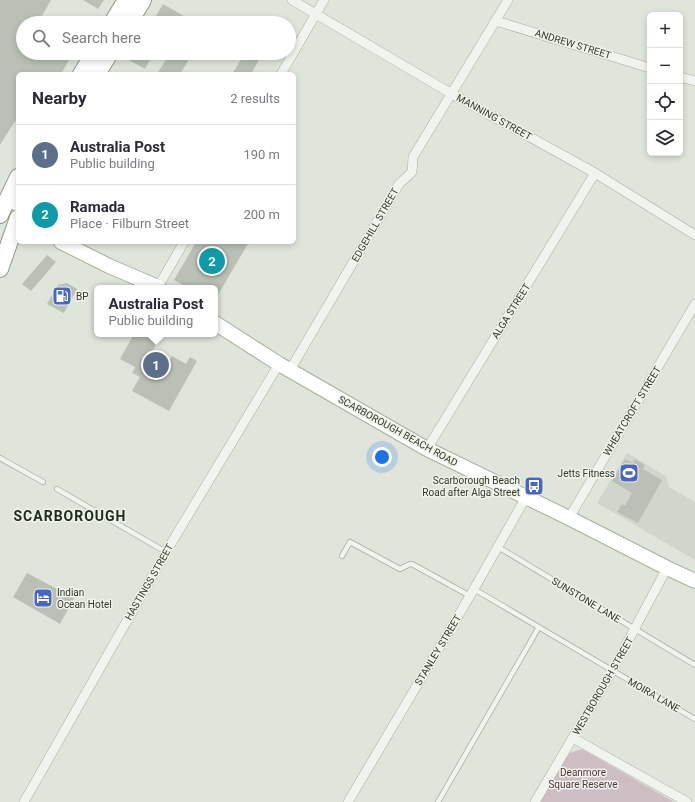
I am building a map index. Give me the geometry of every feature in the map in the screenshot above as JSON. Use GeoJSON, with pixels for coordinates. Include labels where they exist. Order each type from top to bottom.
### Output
{"type":"FeatureCollection","features":[{"type":"Feature","properties":{"kind":"highway"},"geometry":{"type":"LineString","coordinates":[[116,16],[126,0]]}},
{"type":"Feature","properties":{"kind":"highway"},"geometry":{"type":"LineString","coordinates":[[133,16],[143,0]]}},
{"type":"Feature","properties":{"kind":"highway"},"geometry":{"type":"LineString","coordinates":[[82,72],[90,60]]}},
{"type":"Feature","properties":{"kind":"highway"},"geometry":{"type":"LineString","coordinates":[[98,72],[106,60]]}},
{"type":"Feature","properties":{"kind":"highway"},"geometry":{"type":"LineString","coordinates":[[4,206],[16,181]]}},
{"type":"Feature","properties":{"kind":"highway"},"geometry":{"type":"LineString","coordinates":[[0,270],[16,226]]}},
{"type":"Feature","properties":{"kind":"main road"},"geometry":{"type":"LineString","coordinates":[[4,206],[16,218]]}},
{"type":"Feature","properties":{"kind":"main road"},"geometry":{"type":"LineString","coordinates":[[65,244],[109,266],[154,285]]}},
{"type":"Feature","properties":{"kind":"main road"},"geometry":{"type":"LineString","coordinates":[[84,244],[156,285]]}},
{"type":"Feature","properties":{"kind":"main road","name":"SCARBOROUGH BEACH ROAD"},"geometry":{"type":"LineString","coordinates":[[218,325],[285,367],[427,449],[695,581]]}},
{"type":"Feature","properties":{"kind":"street","name":"MANNING STREET"},"geometry":{"type":"LineString","coordinates":[[292,0],[452,94],[595,173],[695,235]]}},
{"type":"Feature","properties":{"kind":"street"},"geometry":{"type":"LineString","coordinates":[[296,48],[324,0]]}},
{"type":"Feature","properties":{"kind":"street","name":"EDGEHILL STREET"},"geometry":{"type":"LineString","coordinates":[[285,367],[399,184],[412,172],[413,157],[508,0]]}},
{"type":"Feature","properties":{"kind":"street","name":"ANDREW STREET"},"geometry":{"type":"LineString","coordinates":[[496,21],[647,67]]}},
{"type":"Feature","properties":{"kind":"street"},"geometry":{"type":"LineString","coordinates":[[282,72],[289,60]]}},
{"type":"Feature","properties":{"kind":"street"},"geometry":{"type":"LineString","coordinates":[[683,78],[695,81]]}},
{"type":"Feature","properties":{"kind":"street","name":"ALGA STREET"},"geometry":{"type":"LineString","coordinates":[[427,449],[595,173]]}},
{"type":"Feature","properties":{"kind":"street"},"geometry":{"type":"LineString","coordinates":[[160,285],[183,244]]}},
{"type":"Feature","properties":{"kind":"street","name":"WHEATCROFT STREET"},"geometry":{"type":"LineString","coordinates":[[569,518],[695,304]]}},
{"type":"Feature","properties":{"kind":"street","name":"HASTINGS STREET"},"geometry":{"type":"LineString","coordinates":[[24,802],[166,552],[285,367]]}},
{"type":"Feature","properties":{"kind":"street","name":"STANLEY STREET"},"geometry":{"type":"LineString","coordinates":[[348,802],[472,593],[526,497]]}},
{"type":"Feature","properties":{"kind":"street","name":"WESTBOROUGH STREET"},"geometry":{"type":"LineString","coordinates":[[535,802],[612,671],[667,568]]}},
{"type":"Feature","properties":{"kind":"street"},"geometry":{"type":"LineString","coordinates":[[573,738],[687,802]]}},
{"type":"Feature","properties":{"kind":"lane"},"geometry":{"type":"LineString","coordinates":[[0,458],[43,482]]}},
{"type":"Feature","properties":{"kind":"lane"},"geometry":{"type":"LineString","coordinates":[[57,489],[166,552]]}},
{"type":"Feature","properties":{"kind":"lane","name":"MOIRA LANE"},"geometry":{"type":"LineString","coordinates":[[342,556],[350,542],[400,569],[412,564],[539,627],[695,719]]}},
{"type":"Feature","properties":{"kind":"lane","name":"SUNSTONE LANE"},"geometry":{"type":"LineString","coordinates":[[498,547],[695,665]]}},
{"type":"Feature","properties":{"kind":"lane"},"geometry":{"type":"LineString","coordinates":[[438,802],[539,627]]}},
{"type":"Feature","properties":{"kind":"shaded area"},"geometry":{"type":"Polygon","coordinates":[[[627,453],[666,476],[669,487],[695,502],[695,560],[597,503],[627,453]]]}},
{"type":"Feature","properties":{"kind":"green space","name":"Deanmore Square Reserve"},"geometry":{"type":"Polygon","coordinates":[[[582,749],[674,802],[539,802],[569,753],[582,749]]]}},
{"type":"Feature","properties":{"kind":"building"},"geometry":{"type":"Polygon","coordinates":[[[0,0],[51,0],[42,16],[16,16],[16,60],[69,60],[62,72],[16,72],[16,122],[15,121],[0,145],[0,0]]]}},
{"type":"Feature","properties":{"kind":"building"},"geometry":{"type":"Polygon","coordinates":[[[83,0],[104,0],[98,9],[83,0]]]}},
{"type":"Feature","properties":{"kind":"building"},"geometry":{"type":"Polygon","coordinates":[[[163,4],[184,16],[156,16],[163,4]]]}},
{"type":"Feature","properties":{"kind":"building"},"geometry":{"type":"Polygon","coordinates":[[[129,60],[150,60],[145,69],[129,60]]]}},
{"type":"Feature","properties":{"kind":"building"},"geometry":{"type":"Polygon","coordinates":[[[166,60],[189,60],[181,72],[158,72],[166,60]]]}},
{"type":"Feature","properties":{"kind":"building"},"geometry":{"type":"Polygon","coordinates":[[[241,60],[259,60],[252,72],[233,72],[241,60]]]}},
{"type":"Feature","properties":{"kind":"building"},"geometry":{"type":"Polygon","coordinates":[[[195,244],[248,244],[218,295],[218,285],[183,285],[174,280],[195,244]]]}},
{"type":"Feature","properties":{"kind":"building"},"geometry":{"type":"Polygon","coordinates":[[[47,255],[56,262],[31,291],[22,284],[47,255]]]}},
{"type":"Feature","properties":{"kind":"building","name":"BP"},"geometry":{"type":"Polygon","coordinates":[[[67,283],[77,289],[64,313],[47,304],[58,285],[67,283]]]}},
{"type":"Feature","properties":{"kind":"building"},"geometry":{"type":"Polygon","coordinates":[[[132,337],[147,337],[157,343],[149,357],[166,366],[172,356],[186,364],[190,357],[197,361],[169,411],[132,391],[140,377],[132,373],[135,367],[120,359],[132,337]]]}},
{"type":"Feature","properties":{"kind":"building"},"geometry":{"type":"Polygon","coordinates":[[[625,459],[633,463],[635,459],[645,465],[643,469],[662,480],[638,523],[617,512],[622,504],[625,506],[632,493],[612,481],[625,459]]]}},
{"type":"Feature","properties":{"kind":"building","name":"Indian Ocean Hotel"},"geometry":{"type":"Polygon","coordinates":[[[27,573],[74,598],[60,624],[13,597],[27,573]]]}},
{"type":"Feature","properties":{"kind":"place","name":"Ramada"},"geometry":{"type":"Point","coordinates":[212,261]}},
{"type":"Feature","properties":{"kind":"place","name":"BP"},"geometry":{"type":"Point","coordinates":[62,296]}},
{"type":"Feature","properties":{"kind":"place","name":"Australia Post"},"geometry":{"type":"Point","coordinates":[156,365]}},
{"type":"Feature","properties":{"kind":"place","name":"Jetts Fitness"},"geometry":{"type":"Point","coordinates":[629,473]}},
{"type":"Feature","properties":{"kind":"place","name":"Scarborough Beach Road after Alga Street"},"geometry":{"type":"Point","coordinates":[534,486]}},
{"type":"Feature","properties":{"kind":"place","name":"Indian Ocean Hotel"},"geometry":{"type":"Point","coordinates":[43,598]}},
{"type":"Feature","properties":{"kind":"district","name":"SCARBOROUGH"},"geometry":{"type":"Point","coordinates":[70,516]}}]}
